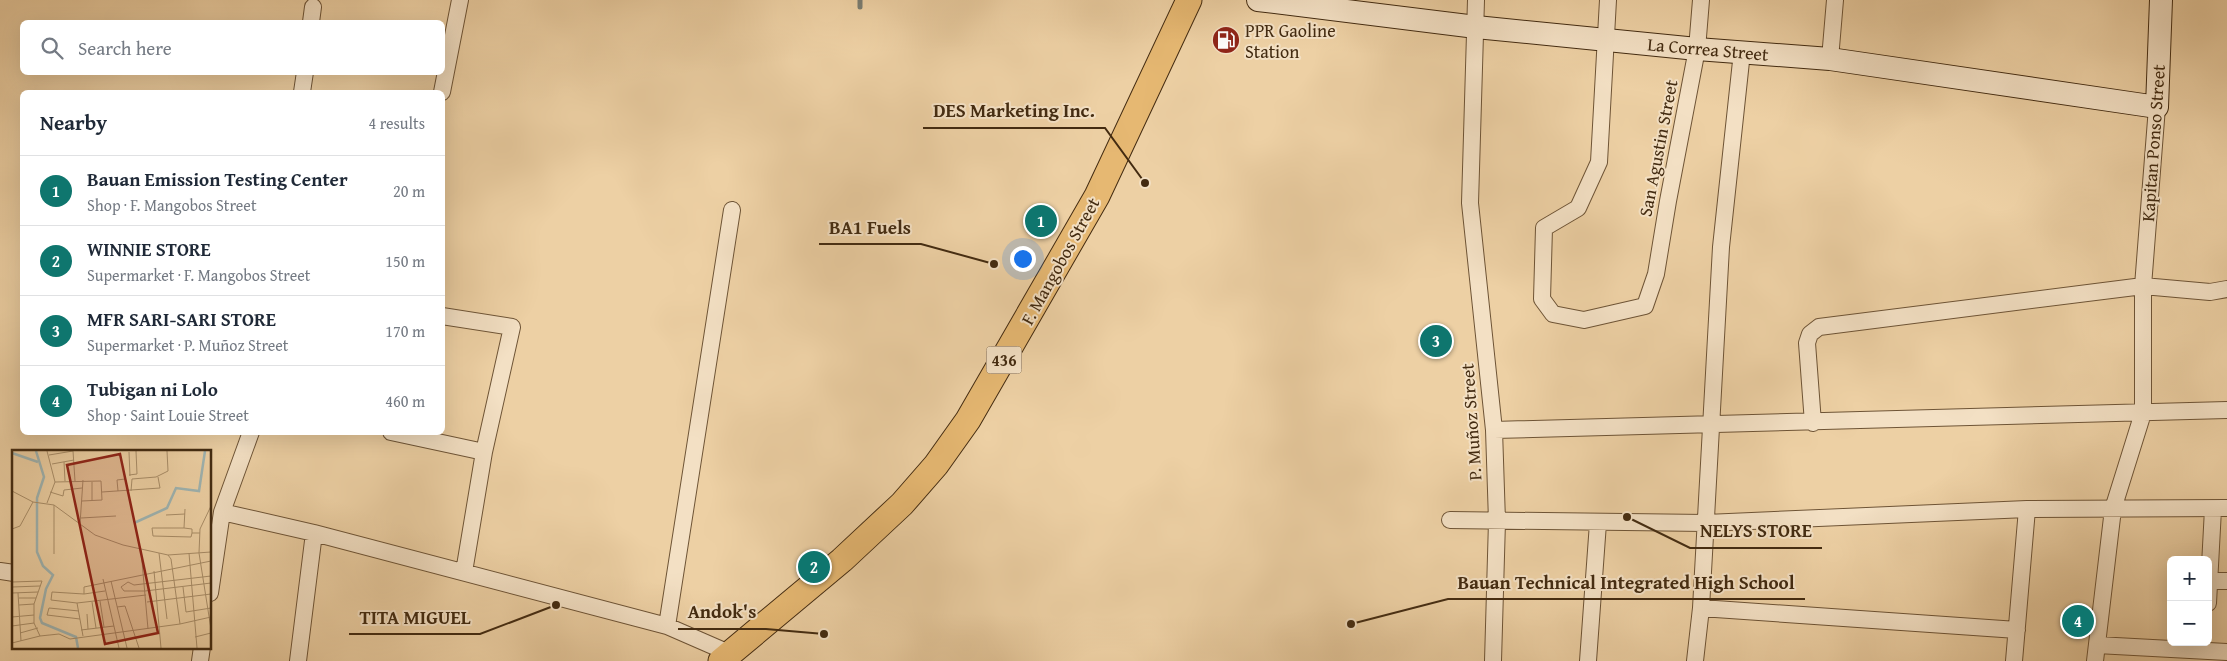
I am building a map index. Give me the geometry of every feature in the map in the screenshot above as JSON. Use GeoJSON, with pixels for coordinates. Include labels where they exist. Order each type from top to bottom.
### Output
{"type":"FeatureCollection","features":[{"type":"Feature","properties":{"kind":"main road","name":"F. Mangobos Street"},"geometry":{"type":"LineString","coordinates":[[725,657],[842,560],[902,504],[936,465],[968,420],[1097,196],[1189,0]]}},
{"type":"Feature","properties":{"kind":"street"},"geometry":{"type":"LineString","coordinates":[[442,90],[460,0]]}},
{"type":"Feature","properties":{"kind":"street","name":"La Correa Street"},"geometry":{"type":"LineString","coordinates":[[1258,0],[1476,27],[1697,49],[1830,59],[2157,107]]}},
{"type":"Feature","properties":{"kind":"street","name":"P. Muñoz Street"},"geometry":{"type":"LineString","coordinates":[[1476,0],[1470,202],[1494,430],[1497,522],[1493,661]]}},
{"type":"Feature","properties":{"kind":"street"},"geometry":{"type":"LineString","coordinates":[[1605,39],[1608,0]]}},
{"type":"Feature","properties":{"kind":"street","name":"San Agustin Street"},"geometry":{"type":"LineString","coordinates":[[1605,39],[1599,162],[1578,208],[1544,228],[1542,298],[1553,314],[1584,320],[1645,306],[1656,274],[1697,49],[1701,0]]}},
{"type":"Feature","properties":{"kind":"street"},"geometry":{"type":"LineString","coordinates":[[1830,59],[1835,0]]}},
{"type":"Feature","properties":{"kind":"street","name":"Kapitan Ponso Street"},"geometry":{"type":"LineString","coordinates":[[2096,653],[2113,509],[2143,413],[2143,286],[2157,107],[2161,0]]}},
{"type":"Feature","properties":{"kind":"street"},"geometry":{"type":"LineString","coordinates":[[1694,661],[1701,608],[1721,247],[1742,52]]}},
{"type":"Feature","properties":{"kind":"street"},"geometry":{"type":"LineString","coordinates":[[302,90],[305,75]]}},
{"type":"Feature","properties":{"kind":"street"},"geometry":{"type":"LineString","coordinates":[[667,626],[732,210]]}},
{"type":"Feature","properties":{"kind":"street"},"geometry":{"type":"LineString","coordinates":[[1813,423],[1807,343],[1810,334],[1819,328],[2143,286],[2210,292],[2227,289]]}},
{"type":"Feature","properties":{"kind":"street"},"geometry":{"type":"LineString","coordinates":[[445,316],[512,327],[484,452],[464,572]]}},
{"type":"Feature","properties":{"kind":"street"},"geometry":{"type":"LineString","coordinates":[[1494,430],[1813,423],[2227,410]]}},
{"type":"Feature","properties":{"kind":"street"},"geometry":{"type":"LineString","coordinates":[[211,586],[222,512],[250,435]]}},
{"type":"Feature","properties":{"kind":"street"},"geometry":{"type":"LineString","coordinates":[[405,435],[484,452]]}},
{"type":"Feature","properties":{"kind":"street"},"geometry":{"type":"LineString","coordinates":[[1450,520],[1706,523],[2027,509],[2220,508],[2219,581],[2209,601]]}},
{"type":"Feature","properties":{"kind":"street"},"geometry":{"type":"LineString","coordinates":[[2014,661],[2027,509]]}},
{"type":"Feature","properties":{"kind":"street"},"geometry":{"type":"LineString","coordinates":[[222,512],[314,533],[667,626],[725,657]]}},
{"type":"Feature","properties":{"kind":"street"},"geometry":{"type":"LineString","coordinates":[[1588,661],[1598,523]]}},
{"type":"Feature","properties":{"kind":"street"},"geometry":{"type":"LineString","coordinates":[[298,661],[314,533]]}},
{"type":"Feature","properties":{"kind":"street"},"geometry":{"type":"LineString","coordinates":[[1701,608],[2018,630]]}},
{"type":"Feature","properties":{"kind":"street"},"geometry":{"type":"LineString","coordinates":[[2096,653],[2203,647],[2227,652]]}},
{"type":"Feature","properties":{"kind":"street"},"geometry":{"type":"LineString","coordinates":[[200,661],[202,648]]}},
{"type":"Feature","properties":{"kind":"waterway"},"geometry":{"type":"LineString","coordinates":[[860,0],[860,7]]}},
{"type":"Feature","properties":{"kind":"place","name":"PPR Gaoline Station"},"geometry":{"type":"Point","coordinates":[1226,40]}},
{"type":"Feature","properties":{"kind":"place","name":"DES Marketing Inc."},"geometry":{"type":"Point","coordinates":[1145,183]}},
{"type":"Feature","properties":{"kind":"place","name":"Bauan Emission Testing Center"},"geometry":{"type":"Point","coordinates":[1041,221]}},
{"type":"Feature","properties":{"kind":"place","name":"BA1 Fuels"},"geometry":{"type":"Point","coordinates":[994,264]}},
{"type":"Feature","properties":{"kind":"place","name":"MFR SARI-SARI STORE"},"geometry":{"type":"Point","coordinates":[1436,341]}},
{"type":"Feature","properties":{"kind":"place","name":"NELYS STORE"},"geometry":{"type":"Point","coordinates":[1627,517]}},
{"type":"Feature","properties":{"kind":"place","name":"WINNIE STORE"},"geometry":{"type":"Point","coordinates":[814,567]}},
{"type":"Feature","properties":{"kind":"place","name":"TITA MIGUEL"},"geometry":{"type":"Point","coordinates":[556,605]}},
{"type":"Feature","properties":{"kind":"place","name":"Tubigan ni Lolo"},"geometry":{"type":"Point","coordinates":[2078,621]}},
{"type":"Feature","properties":{"kind":"place","name":"Bauan Technical Integrated High School"},"geometry":{"type":"Point","coordinates":[1351,624]}},
{"type":"Feature","properties":{"kind":"place","name":"Andok's"},"geometry":{"type":"Point","coordinates":[824,634]}}]}
